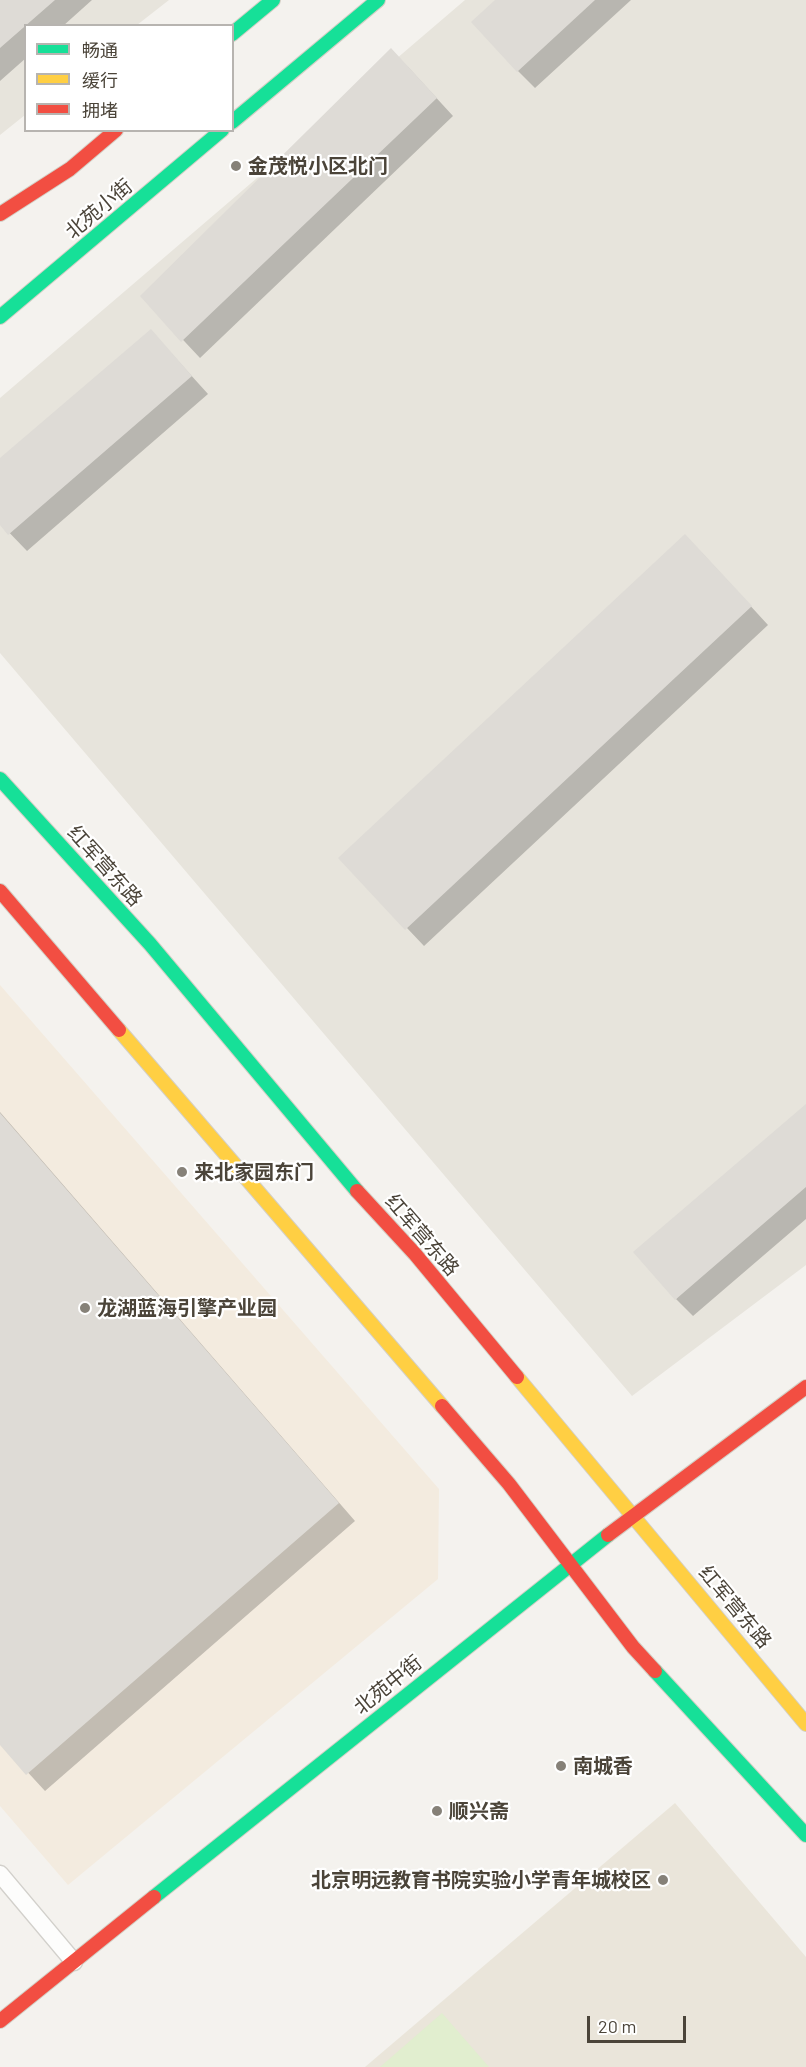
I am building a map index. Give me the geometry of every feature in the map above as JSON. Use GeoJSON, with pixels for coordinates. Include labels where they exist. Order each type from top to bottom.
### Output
{"type":"FeatureCollection","features":[{"type":"Feature","properties":{"kind":"street"},"geometry":{"type":"LineString","coordinates":[[234,32],[273,0]]}},
{"type":"Feature","properties":{"kind":"street"},"geometry":{"type":"LineString","coordinates":[[234,120],[378,0]]}},
{"type":"Feature","properties":{"kind":"street"},"geometry":{"type":"LineString","coordinates":[[0,214],[70,169],[114,132]]}},
{"type":"Feature","properties":{"kind":"street","name":"北苑小街"},"geometry":{"type":"LineString","coordinates":[[0,317],[220,132]]}},
{"type":"Feature","properties":{"kind":"street","name":"红军营东路"},"geometry":{"type":"LineString","coordinates":[[0,779],[150,944],[356,1189],[415,1254],[806,1724]]}},
{"type":"Feature","properties":{"kind":"street"},"geometry":{"type":"LineString","coordinates":[[0,891],[509,1484],[633,1647],[806,1835]]}},
{"type":"Feature","properties":{"kind":"street","name":"北苑中街"},"geometry":{"type":"LineString","coordinates":[[0,2021],[570,1564],[806,1387]]}},
{"type":"Feature","properties":{"kind":"lane"},"geometry":{"type":"LineString","coordinates":[[0,1874],[74,1962]]}},
{"type":"Feature","properties":{"kind":"shaded area"},"geometry":{"type":"Polygon","coordinates":[[[0,0],[169,0],[138,24],[24,24],[24,116],[0,135],[0,0]]]}},
{"type":"Feature","properties":{"kind":"shaded area"},"geometry":{"type":"Polygon","coordinates":[[[465,0],[806,0],[806,1265],[632,1396],[0,653],[0,398],[465,0]]]}},
{"type":"Feature","properties":{"kind":"shaded area"},"geometry":{"type":"Polygon","coordinates":[[[0,985],[439,1489],[438,1579],[68,1885],[0,1806],[0,985]]]}},
{"type":"Feature","properties":{"kind":"shaded area","name":"北京明远教育书院实验小学青年城校区"},"geometry":{"type":"Polygon","coordinates":[[[675,1803],[806,1957],[806,2067],[365,2067],[675,1803]]]}},
{"type":"Feature","properties":{"kind":"green space"},"geometry":{"type":"Polygon","coordinates":[[[442,2013],[489,2067],[380,2067],[442,2013]]]}},
{"type":"Feature","properties":{"kind":"building"},"geometry":{"type":"Polygon","coordinates":[[[0,0],[55,0],[28,24],[24,24],[24,27],[0,48],[0,0]]]}},
{"type":"Feature","properties":{"kind":"building"},"geometry":{"type":"Polygon","coordinates":[[[495,0],[595,0],[517,72],[471,22],[495,0]]]}},
{"type":"Feature","properties":{"kind":"building"},"geometry":{"type":"Polygon","coordinates":[[[391,48],[437,98],[181,342],[140,296],[391,48]]]}},
{"type":"Feature","properties":{"kind":"building"},"geometry":{"type":"Polygon","coordinates":[[[151,329],[192,376],[8,535],[0,525],[0,458],[151,329]]]}},
{"type":"Feature","properties":{"kind":"building"},"geometry":{"type":"Polygon","coordinates":[[[685,534],[752,606],[405,930],[338,858],[685,534]]]}},
{"type":"Feature","properties":{"kind":"building"},"geometry":{"type":"Polygon","coordinates":[[[806,1104],[806,1187],[675,1300],[633,1252],[806,1104]]]}},
{"type":"Feature","properties":{"kind":"building","name":"龙湖蓝海引擎产业园"},"geometry":{"type":"Polygon","coordinates":[[[0,1113],[339,1503],[26,1775],[0,1745],[0,1113]]]}},
{"type":"Feature","properties":{"kind":"traffic: fast"},"geometry":{"type":"LineString","coordinates":[[234,32],[273,0]]}},
{"type":"Feature","properties":{"kind":"traffic: fast"},"geometry":{"type":"LineString","coordinates":[[234,120],[378,0]]}},
{"type":"Feature","properties":{"kind":"traffic: fast"},"geometry":{"type":"LineString","coordinates":[[0,317],[220,132]]}},
{"type":"Feature","properties":{"kind":"traffic: fast"},"geometry":{"type":"LineString","coordinates":[[0,779],[150,944],[357,1191]]}},
{"type":"Feature","properties":{"kind":"traffic: fast"},"geometry":{"type":"LineString","coordinates":[[154,1897],[608,1535]]}},
{"type":"Feature","properties":{"kind":"traffic: fast"},"geometry":{"type":"LineString","coordinates":[[655,1671],[806,1835]]}},
{"type":"Feature","properties":{"kind":"traffic: slow"},"geometry":{"type":"LineString","coordinates":[[119,1030],[442,1406]]}},
{"type":"Feature","properties":{"kind":"traffic: slow"},"geometry":{"type":"LineString","coordinates":[[517,1377],[806,1724]]}},
{"type":"Feature","properties":{"kind":"traffic: jam"},"geometry":{"type":"LineString","coordinates":[[0,214],[70,169],[114,132]]}},
{"type":"Feature","properties":{"kind":"traffic: jam"},"geometry":{"type":"LineString","coordinates":[[0,891],[119,1030]]}},
{"type":"Feature","properties":{"kind":"traffic: jam"},"geometry":{"type":"LineString","coordinates":[[357,1191],[415,1254],[517,1377]]}},
{"type":"Feature","properties":{"kind":"traffic: jam"},"geometry":{"type":"LineString","coordinates":[[608,1535],[806,1387]]}},
{"type":"Feature","properties":{"kind":"traffic: jam"},"geometry":{"type":"LineString","coordinates":[[442,1406],[509,1484],[633,1647],[655,1671]]}},
{"type":"Feature","properties":{"kind":"traffic: jam"},"geometry":{"type":"LineString","coordinates":[[0,2021],[154,1897]]}},
{"type":"Feature","properties":{"kind":"place","name":"金茂悦小区北门"},"geometry":{"type":"Point","coordinates":[236,166]}},
{"type":"Feature","properties":{"kind":"place","name":"来北家园东门"},"geometry":{"type":"Point","coordinates":[182,1172]}},
{"type":"Feature","properties":{"kind":"place","name":"龙湖蓝海引擎产业园"},"geometry":{"type":"Point","coordinates":[85,1308]}},
{"type":"Feature","properties":{"kind":"place","name":"南城香"},"geometry":{"type":"Point","coordinates":[561,1766]}},
{"type":"Feature","properties":{"kind":"place","name":"顺兴斋"},"geometry":{"type":"Point","coordinates":[437,1811]}},
{"type":"Feature","properties":{"kind":"place","name":"北京明远教育书院实验小学青年城校区"},"geometry":{"type":"Point","coordinates":[663,1880]}}]}
